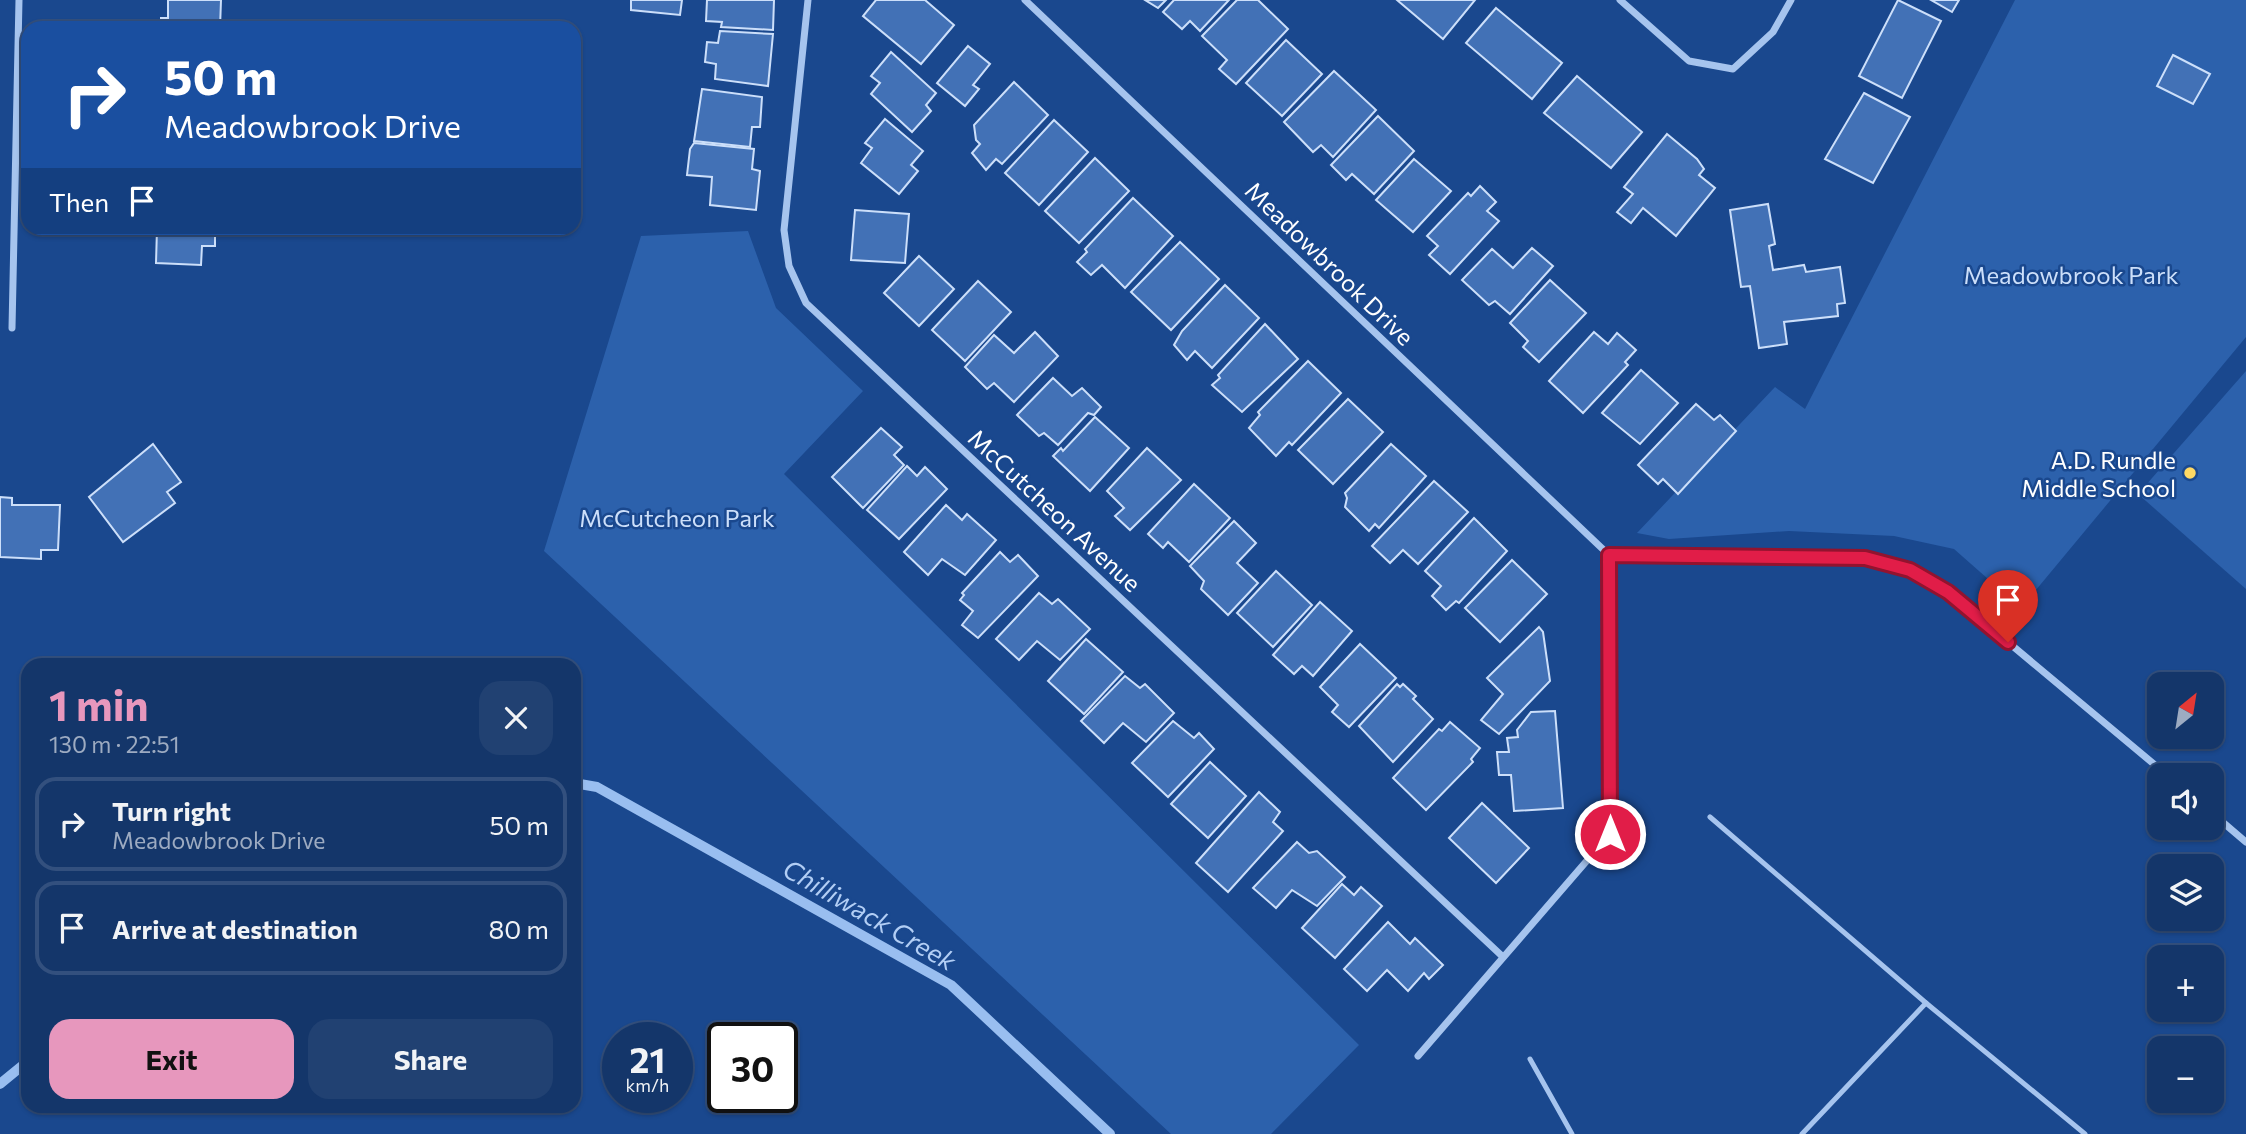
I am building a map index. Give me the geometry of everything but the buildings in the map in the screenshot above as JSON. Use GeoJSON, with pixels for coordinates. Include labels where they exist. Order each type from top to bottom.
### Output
{"type":"FeatureCollection","features":[{"type":"Feature","properties":{"kind":"street"},"geometry":{"type":"LineString","coordinates":[[12,328],[19,0]]}},
{"type":"Feature","properties":{"kind":"street","name":"McCutcheon Avenue"},"geometry":{"type":"LineString","coordinates":[[808,0],[784,230],[789,267],[806,303],[1502,956]]}},
{"type":"Feature","properties":{"kind":"street","name":"Meadowbrook Drive"},"geometry":{"type":"LineString","coordinates":[[1025,0],[1609,555]]}},
{"type":"Feature","properties":{"kind":"street"},"geometry":{"type":"LineString","coordinates":[[1620,0],[1689,61],[1733,69],[1773,32],[1791,0]]}},
{"type":"Feature","properties":{"kind":"street"},"geometry":{"type":"LineString","coordinates":[[1418,1056],[1610,834],[1609,555],[1865,558],[1910,570],[1948,592],[2153,763]]}},
{"type":"Feature","properties":{"kind":"street"},"geometry":{"type":"LineString","coordinates":[[2224,823],[2246,842]]}},
{"type":"Feature","properties":{"kind":"lane"},"geometry":{"type":"LineString","coordinates":[[1710,817],[1926,1003],[2085,1134]]}},
{"type":"Feature","properties":{"kind":"lane"},"geometry":{"type":"LineString","coordinates":[[1802,1134],[1926,1003]]}},
{"type":"Feature","properties":{"kind":"lane"},"geometry":{"type":"LineString","coordinates":[[1530,1059],[1572,1134]]}},
{"type":"Feature","properties":{"kind":"green space","name":"Meadowbrook Park"},"geometry":{"type":"Polygon","coordinates":[[[2015,0],[2246,0],[2246,337],[2021,608],[1954,549],[1894,536],[1789,531],[1669,539],[1637,533],[1775,387],[1805,409],[2015,0]]]}},
{"type":"Feature","properties":{"kind":"green space","name":"McCutcheon Park"},"geometry":{"type":"Polygon","coordinates":[[[748,231],[776,308],[863,391],[784,474],[1359,1045],[1271,1134],[1171,1134],[544,551],[641,236],[748,231]]]}},
{"type":"Feature","properties":{"kind":"green space"},"geometry":{"type":"Polygon","coordinates":[[[2246,371],[2246,589],[2138,494],[2246,371]]]}},
{"type":"Feature","properties":{"kind":"waterway","name":"Chilliwack Creek"},"geometry":{"type":"LineString","coordinates":[[581,784],[597,787],[951,985],[1110,1134]]}},
{"type":"Feature","properties":{"kind":"waterway","name":"Chilliwack Creek"},"geometry":{"type":"LineString","coordinates":[[0,1084],[21,1067]]}},
{"type":"Feature","properties":{"kind":"place","name":"A.D. Rundle Middle School"},"geometry":{"type":"Point","coordinates":[2190,473]}},
{"type":"Feature","properties":{"kind":"route"},"geometry":{"type":"LineString","coordinates":[[1610,834],[1609,555],[1865,558],[1910,570],[1948,592],[2008,642]]}}]}
